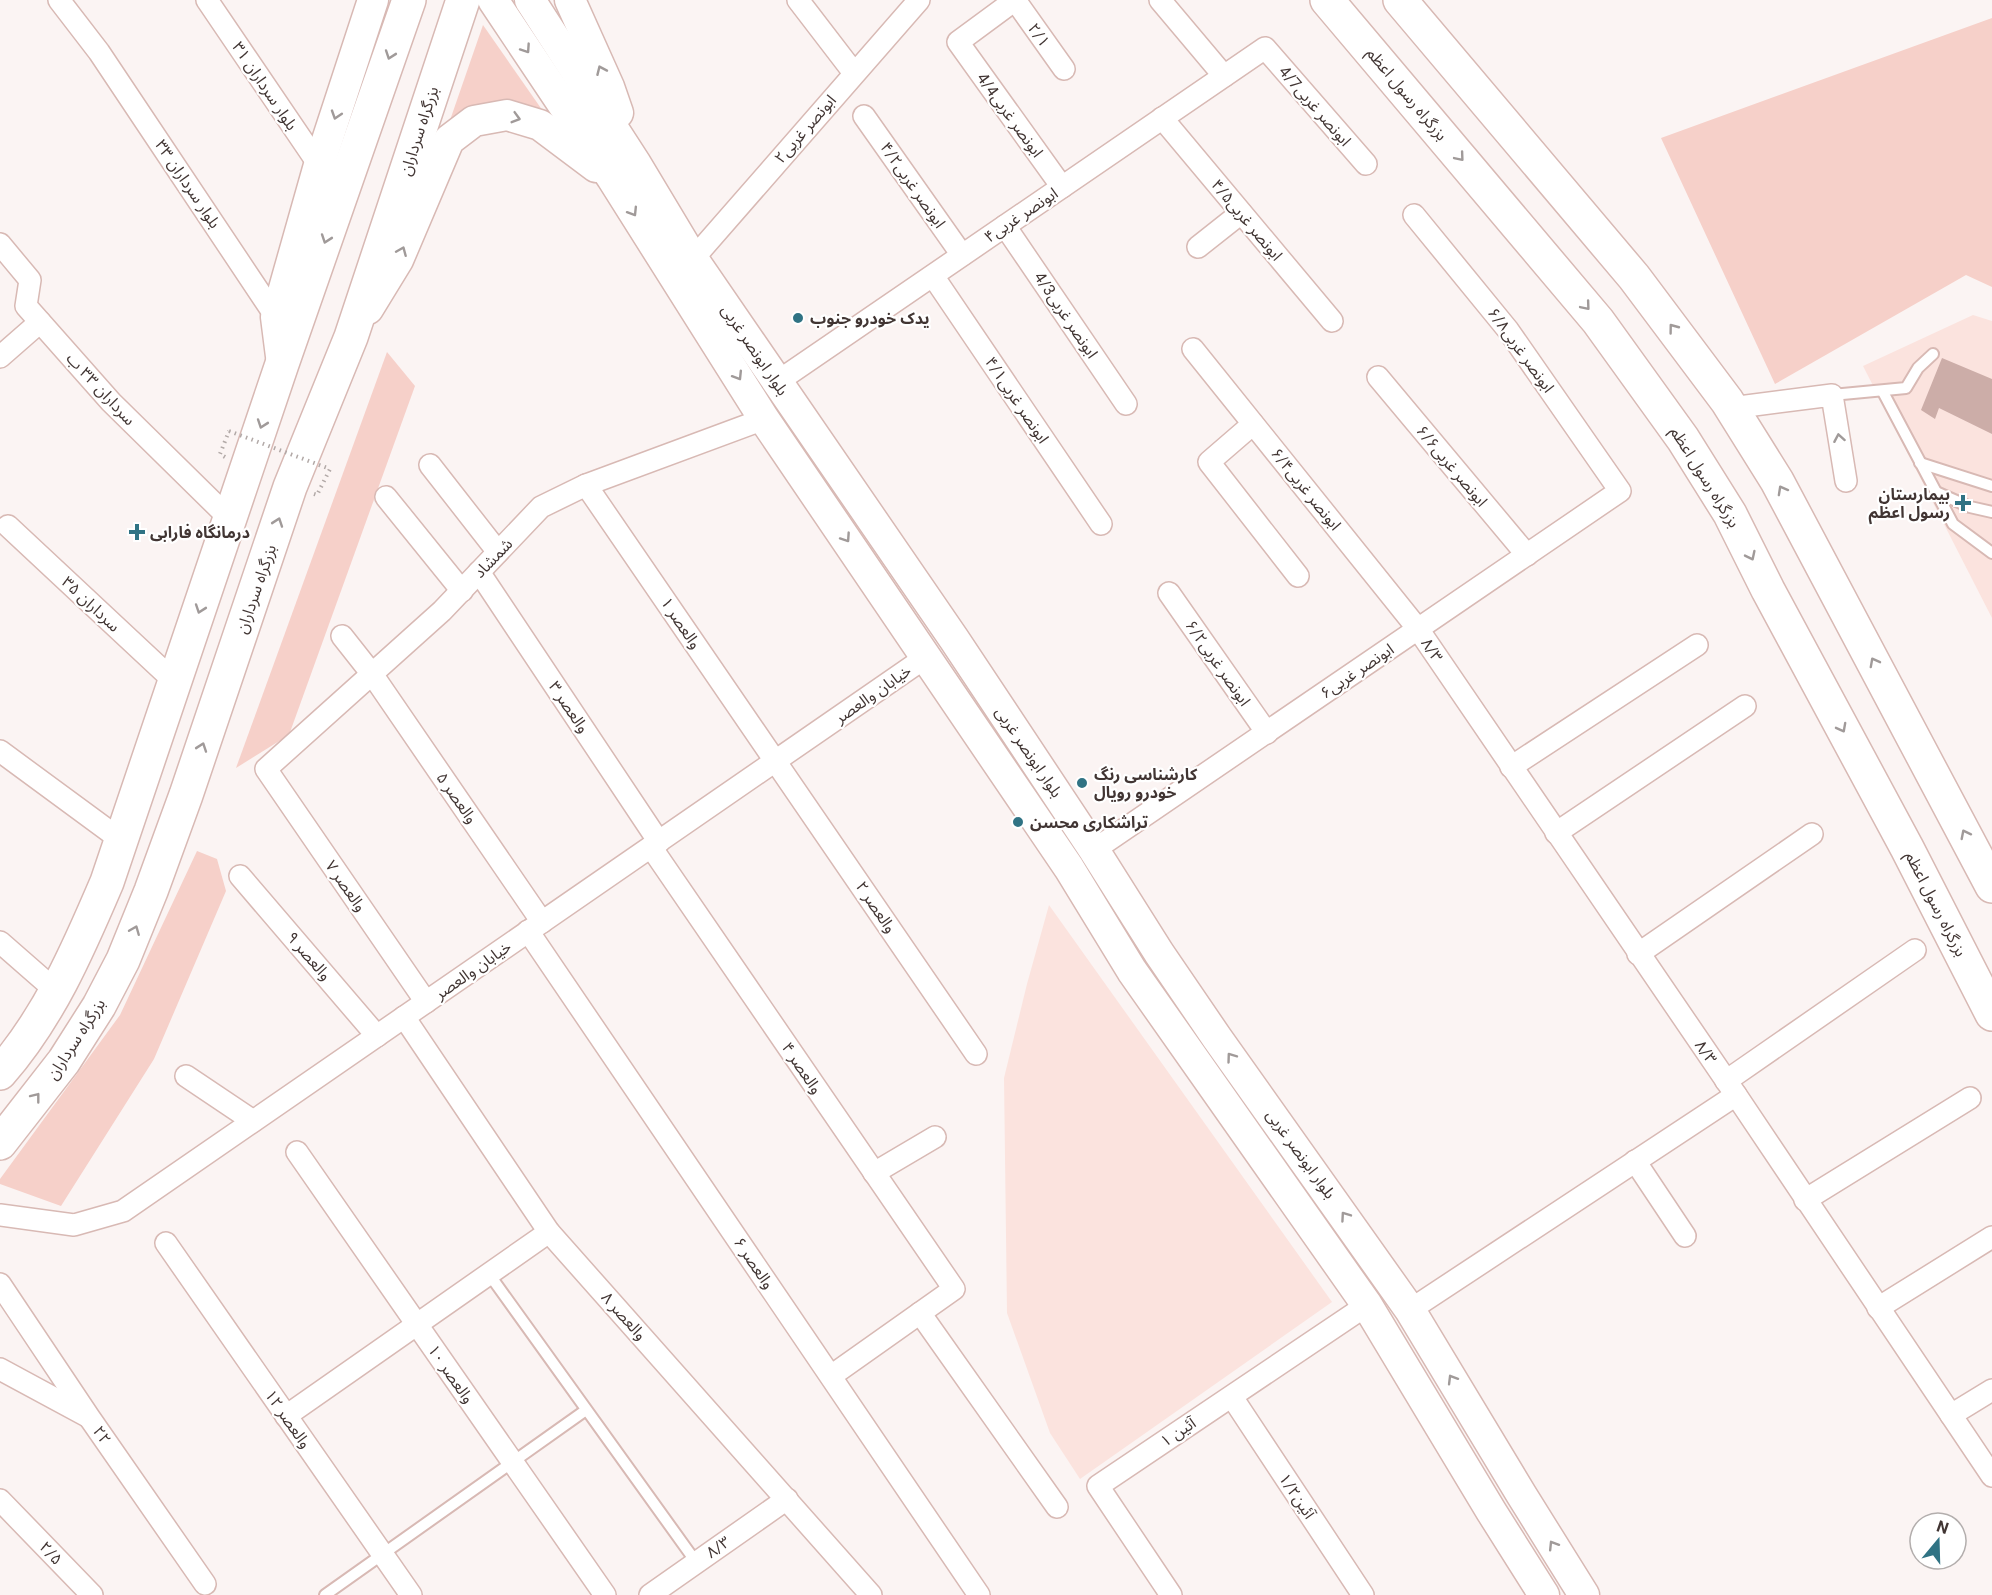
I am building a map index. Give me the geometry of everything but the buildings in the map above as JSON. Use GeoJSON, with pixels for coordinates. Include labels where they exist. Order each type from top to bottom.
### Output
{"type":"FeatureCollection","features":[{"type":"Feature","properties":{"kind":"highway"},"geometry":{"type":"LineString","coordinates":[[0,1073],[40,1020],[82,939],[107,882],[282,364],[409,0]]}},
{"type":"Feature","properties":{"kind":"highway","name":"بزرگراه رسول اعظم"},"geometry":{"type":"LineString","coordinates":[[1327,0],[1598,321],[1683,439],[1730,514],[1992,1014]]}},
{"type":"Feature","properties":{"kind":"highway"},"geometry":{"type":"LineString","coordinates":[[1400,0],[1634,277],[1731,408],[1778,481],[1992,886]]}},
{"type":"Feature","properties":{"kind":"highway","name":"بزرگراه سرداران"},"geometry":{"type":"LineString","coordinates":[[0,1143],[64,1061],[99,1006],[123,960],[151,891],[186,795],[290,487],[351,337],[461,4]]}},
{"type":"Feature","properties":{"kind":"main road"},"geometry":{"type":"LineString","coordinates":[[282,364],[276,317],[319,165],[374,0]]}},
{"type":"Feature","properties":{"kind":"main road","name":"بلوار ابونصر غربی"},"geometry":{"type":"LineString","coordinates":[[494,0],[693,259],[954,639],[1094,850],[1159,953],[1410,1310],[1584,1595]]}},
{"type":"Feature","properties":{"kind":"main road","name":"بلوار ابونصر غربی"},"geometry":{"type":"LineString","coordinates":[[530,0],[764,419],[1069,868],[1132,971],[1367,1305],[1544,1595]]}},
{"type":"Feature","properties":{"kind":"main road"},"geometry":{"type":"LineString","coordinates":[[570,0],[609,87],[624,171]]}},
{"type":"Feature","properties":{"kind":"main road"},"geometry":{"type":"LineString","coordinates":[[351,337],[398,260],[449,140],[474,121],[507,115],[540,125],[624,171]]}},
{"type":"Feature","properties":{"kind":"main road"},"geometry":{"type":"LineString","coordinates":[[1290,1197],[1317,1177]]}},
{"type":"Feature","properties":{"kind":"street","name":"بلوار سرداران ۳۳"},"geometry":{"type":"LineString","coordinates":[[59,0],[99,52],[276,317]]}},
{"type":"Feature","properties":{"kind":"street"},"geometry":{"type":"LineString","coordinates":[[798,0],[854,73]]}},
{"type":"Feature","properties":{"kind":"street","name":"۲ابونصر غربی"},"geometry":{"type":"LineString","coordinates":[[693,259],[919,0]]}},
{"type":"Feature","properties":{"kind":"street","name":"4/4ابونصر غربی"},"geometry":{"type":"LineString","coordinates":[[1015,0],[958,42],[1062,187]]}},
{"type":"Feature","properties":{"kind":"street","name":"۲/۱"},"geometry":{"type":"LineString","coordinates":[[1015,0],[1064,69]]}},
{"type":"Feature","properties":{"kind":"street"},"geometry":{"type":"LineString","coordinates":[[1160,0],[1224,76]]}},
{"type":"Feature","properties":{"kind":"street","name":"بلوار سرداران ۳۱"},"geometry":{"type":"LineString","coordinates":[[216,2],[319,165]]}},
{"type":"Feature","properties":{"kind":"street","name":"۴ابونصر غربی"},"geometry":{"type":"LineString","coordinates":[[777,382],[1264,48]]}},
{"type":"Feature","properties":{"kind":"street","name":"4/7ابونصر غربی"},"geometry":{"type":"LineString","coordinates":[[1264,48],[1366,164]]}},
{"type":"Feature","properties":{"kind":"street","name":"۴/۲ابونصر غربی"},"geometry":{"type":"LineString","coordinates":[[864,116],[962,255]]}},
{"type":"Feature","properties":{"kind":"street","name":"۴/۵ابونصر غربی"},"geometry":{"type":"LineString","coordinates":[[1162,118],[1332,321]]}},
{"type":"Feature","properties":{"kind":"street"},"geometry":{"type":"LineString","coordinates":[[1198,248],[1241,213]]}},
{"type":"Feature","properties":{"kind":"street","name":"۶/۸ابونصر غربی"},"geometry":{"type":"LineString","coordinates":[[1413,215],[1508,330],[1620,491]]}},
{"type":"Feature","properties":{"kind":"street","name":"4/3ابونصر غربی"},"geometry":{"type":"LineString","coordinates":[[1005,226],[1126,404]]}},
{"type":"Feature","properties":{"kind":"street","name":"سرداران ۳۳ ب"},"geometry":{"type":"LineString","coordinates":[[0,244],[30,280],[26,306],[111,402],[231,520]]}},
{"type":"Feature","properties":{"kind":"street","name":"۴/۱ابونصر غربی"},"geometry":{"type":"LineString","coordinates":[[933,276],[1101,524]]}},
{"type":"Feature","properties":{"kind":"street"},"geometry":{"type":"LineString","coordinates":[[0,357],[40,322]]}},
{"type":"Feature","properties":{"kind":"street","name":"۶/۴ابونصر غربی"},"geometry":{"type":"LineString","coordinates":[[1193,349],[1418,629]]}},
{"type":"Feature","properties":{"kind":"street","name":"۶/۶ابونصر غربی"},"geometry":{"type":"LineString","coordinates":[[1378,377],[1527,555]]}},
{"type":"Feature","properties":{"kind":"street"},"geometry":{"type":"LineString","coordinates":[[1731,408],[1832,395],[1846,481]]}},
{"type":"Feature","properties":{"kind":"street","name":"شمشاد"},"geometry":{"type":"LineString","coordinates":[[266,770],[442,611],[541,507],[586,485],[764,419]]}},
{"type":"Feature","properties":{"kind":"street"},"geometry":{"type":"LineString","coordinates":[[1253,424],[1209,462],[1298,576]]}},
{"type":"Feature","properties":{"kind":"street"},"geometry":{"type":"LineString","coordinates":[[430,465],[498,552]]}},
{"type":"Feature","properties":{"kind":"street","name":"والعصر ۱"},"geometry":{"type":"LineString","coordinates":[[586,485],[776,761]]}},
{"type":"Feature","properties":{"kind":"street","name":"۶ابونصر غربی"},"geometry":{"type":"LineString","coordinates":[[1094,850],[1620,491]]}},
{"type":"Feature","properties":{"kind":"street"},"geometry":{"type":"LineString","coordinates":[[386,497],[462,591]]}},
{"type":"Feature","properties":{"kind":"street","name":"سرداران ۳۵"},"geometry":{"type":"LineString","coordinates":[[8,526],[175,682]]}},
{"type":"Feature","properties":{"kind":"street","name":"والعصر ۳"},"geometry":{"type":"LineString","coordinates":[[479,572],[655,844]]}},
{"type":"Feature","properties":{"kind":"street","name":"۶/۲ابونصر غربی"},"geometry":{"type":"LineString","coordinates":[[1169,593],[1267,733]]}},
{"type":"Feature","properties":{"kind":"street","name":"۸/۳"},"geometry":{"type":"LineString","coordinates":[[1418,629],[1992,1476]]}},
{"type":"Feature","properties":{"kind":"street","name":"والعصر ۵"},"geometry":{"type":"LineString","coordinates":[[342,636],[372,674],[535,927]]}},
{"type":"Feature","properties":{"kind":"street"},"geometry":{"type":"LineString","coordinates":[[1512,767],[1697,645]]}},
{"type":"Feature","properties":{"kind":"street","name":"خیابان والعصر"},"geometry":{"type":"LineString","coordinates":[[0,1215],[74,1226],[123,1210],[926,657]]}},
{"type":"Feature","properties":{"kind":"street"},"geometry":{"type":"LineString","coordinates":[[1556,833],[1745,706]]}},
{"type":"Feature","properties":{"kind":"street"},"geometry":{"type":"LineString","coordinates":[[0,751],[121,840]]}},
{"type":"Feature","properties":{"kind":"street","name":"والعصر ۲"},"geometry":{"type":"LineString","coordinates":[[776,761],[976,1054]]}},
{"type":"Feature","properties":{"kind":"street","name":"والعصر ۷"},"geometry":{"type":"LineString","coordinates":[[266,770],[426,1002]]}},
{"type":"Feature","properties":{"kind":"street"},"geometry":{"type":"LineString","coordinates":[[1638,954],[1812,834]]}},
{"type":"Feature","properties":{"kind":"street","name":"والعصر ۴"},"geometry":{"type":"LineString","coordinates":[[655,844],[954,1289],[920,1313]]}},
{"type":"Feature","properties":{"kind":"street","name":"والعصر ۹"},"geometry":{"type":"LineString","coordinates":[[240,876],[377,1035]]}},
{"type":"Feature","properties":{"kind":"street","name":"والعصر ۶"},"geometry":{"type":"LineString","coordinates":[[535,927],[831,1376],[979,1595]]}},
{"type":"Feature","properties":{"kind":"street"},"geometry":{"type":"LineString","coordinates":[[0,942],[56,991]]}},
{"type":"Feature","properties":{"kind":"street"},"geometry":{"type":"LineString","coordinates":[[1410,1310],[1635,1161],[1915,950]]}},
{"type":"Feature","properties":{"kind":"street","name":"والعصر ۸"},"geometry":{"type":"LineString","coordinates":[[404,1017],[549,1232],[871,1595]]}},
{"type":"Feature","properties":{"kind":"street"},"geometry":{"type":"LineString","coordinates":[[186,1076],[253,1121]]}},
{"type":"Feature","properties":{"kind":"street"},"geometry":{"type":"LineString","coordinates":[[1805,1200],[1970,1098]]}},
{"type":"Feature","properties":{"kind":"street"},"geometry":{"type":"LineString","coordinates":[[874,1173],[935,1137]]}},
{"type":"Feature","properties":{"kind":"street","name":"والعصر ۱۰"},"geometry":{"type":"LineString","coordinates":[[297,1152],[605,1595]]}},
{"type":"Feature","properties":{"kind":"street"},"geometry":{"type":"LineString","coordinates":[[1635,1161],[1685,1236]]}},
{"type":"Feature","properties":{"kind":"street"},"geometry":{"type":"LineString","coordinates":[[286,1416],[549,1232]]}},
{"type":"Feature","properties":{"kind":"street"},"geometry":{"type":"LineString","coordinates":[[1878,1308],[1992,1237]]}},
{"type":"Feature","properties":{"kind":"street","name":"والعصر ۱۲"},"geometry":{"type":"LineString","coordinates":[[166,1243],[411,1595]]}},
{"type":"Feature","properties":{"kind":"street","name":"۲۲"},"geometry":{"type":"LineString","coordinates":[[0,1284],[205,1584]]}},
{"type":"Feature","properties":{"kind":"street","name":"آئین ۱"},"geometry":{"type":"LineString","coordinates":[[1171,1595],[1098,1486],[1367,1305]]}},
{"type":"Feature","properties":{"kind":"street"},"geometry":{"type":"LineString","coordinates":[[831,1376],[920,1313],[1058,1507]]}},
{"type":"Feature","properties":{"kind":"street"},"geometry":{"type":"LineString","coordinates":[[0,1369],[89,1417]]}},
{"type":"Feature","properties":{"kind":"street"},"geometry":{"type":"LineString","coordinates":[[1951,1415],[1992,1390]]}},
{"type":"Feature","properties":{"kind":"street","name":"۱/۲آئین"},"geometry":{"type":"LineString","coordinates":[[1232,1396],[1363,1595]]}},
{"type":"Feature","properties":{"kind":"street","name":"۸/۳"},"geometry":{"type":"LineString","coordinates":[[663,1591],[696,1562],[787,1499]]}},
{"type":"Feature","properties":{"kind":"street","name":"۲/۵"},"geometry":{"type":"LineString","coordinates":[[4,1510],[92,1595]]}},
{"type":"Feature","properties":{"kind":"lane"},"geometry":{"type":"LineString","coordinates":[[1832,395],[1883,392],[1906,388],[1918,368],[1933,354]]}},
{"type":"Feature","properties":{"kind":"lane"},"geometry":{"type":"LineString","coordinates":[[1883,392],[1953,524],[1992,554]]}},
{"type":"Feature","properties":{"kind":"lane"},"geometry":{"type":"LineString","coordinates":[[1920,463],[1992,486]]}},
{"type":"Feature","properties":{"kind":"lane"},"geometry":{"type":"LineString","coordinates":[[1936,492],[1970,507],[1992,512]]}},
{"type":"Feature","properties":{"kind":"lane"},"geometry":{"type":"LineString","coordinates":[[489,1274],[696,1562]]}},
{"type":"Feature","properties":{"kind":"lane"},"geometry":{"type":"LineString","coordinates":[[325,1595],[586,1410]]}},
{"type":"Feature","properties":{"kind":"path"},"geometry":{"type":"LineString","coordinates":[[220,454],[229,431],[330,469],[317,495]]}},
{"type":"Feature","properties":{"kind":"shaded area"},"geometry":{"type":"Polygon","coordinates":[[[1992,18],[1992,287],[1966,275],[1775,384],[1661,138],[1992,18]]]}},
{"type":"Feature","properties":{"kind":"shaded area"},"geometry":{"type":"Polygon","coordinates":[[[483,25],[545,114],[448,126],[483,25]]]}},
{"type":"Feature","properties":{"kind":"shaded area","name":"بیمارستان رسول اعظم"},"geometry":{"type":"Polygon","coordinates":[[[1973,315],[1992,321],[1992,618],[1863,366],[1973,315]]]}},
{"type":"Feature","properties":{"kind":"shaded area"},"geometry":{"type":"Polygon","coordinates":[[[387,352],[415,386],[289,735],[236,768],[387,352]]]}},
{"type":"Feature","properties":{"kind":"shaded area"},"geometry":{"type":"Polygon","coordinates":[[[197,851],[217,859],[226,891],[154,1059],[61,1206],[0,1184],[0,1179],[120,1015],[197,851]]]}},
{"type":"Feature","properties":{"kind":"shaded area"},"geometry":{"type":"Polygon","coordinates":[[[1049,905],[1332,1302],[1080,1479],[1050,1433],[1007,1313],[1004,1078],[1049,905]]]}},
{"type":"Feature","properties":{"kind":"place","name":"یدک خودرو جنوب"},"geometry":{"type":"Point","coordinates":[798,318]}},
{"type":"Feature","properties":{"kind":"place","name":"بیمارستان رسول اعظم"},"geometry":{"type":"Point","coordinates":[1963,503]}},
{"type":"Feature","properties":{"kind":"place","name":"درمانگاه فارابی"},"geometry":{"type":"Point","coordinates":[137,532]}},
{"type":"Feature","properties":{"kind":"place","name":"کارشناسی رنگ خودرو رویال"},"geometry":{"type":"Point","coordinates":[1082,783]}},
{"type":"Feature","properties":{"kind":"place","name":"تراشکاری محسن"},"geometry":{"type":"Point","coordinates":[1018,822]}}]}
